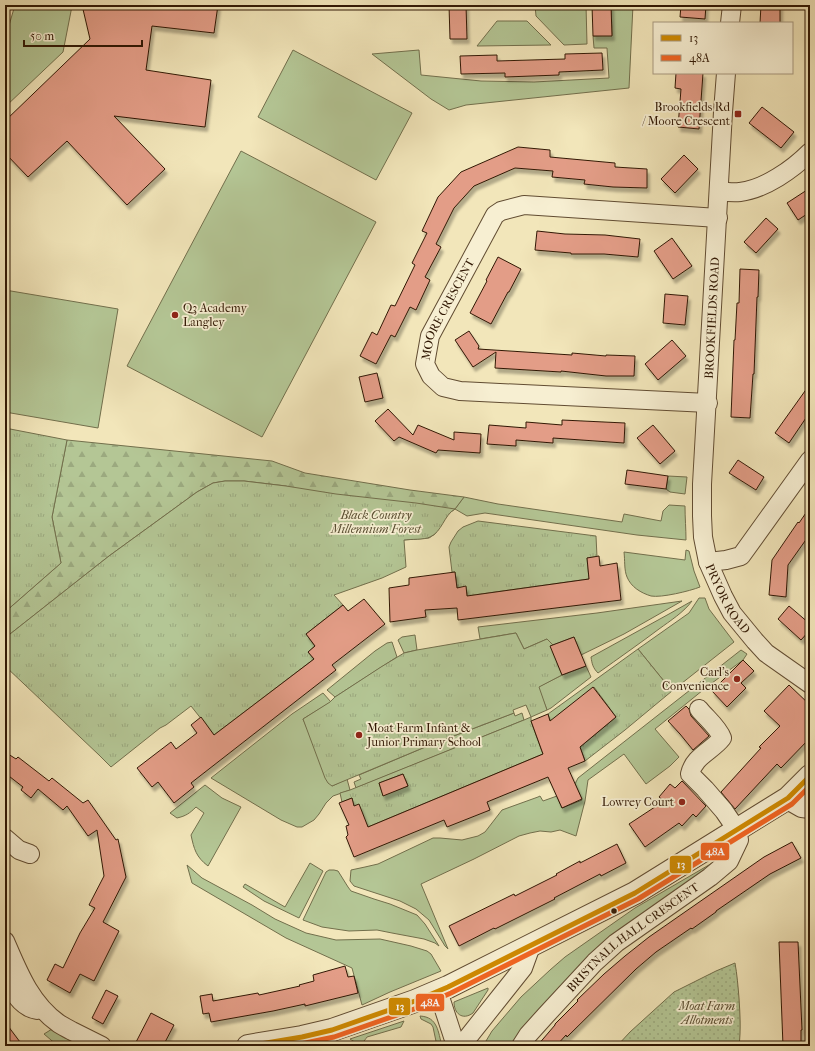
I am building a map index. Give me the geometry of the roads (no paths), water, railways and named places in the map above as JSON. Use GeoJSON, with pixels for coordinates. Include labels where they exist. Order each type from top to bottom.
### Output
{"type":"FeatureCollection","features":[{"type":"Feature","properties":{"kind":"street"},"geometry":{"type":"LineString","coordinates":[[730,22],[732,5]]}},
{"type":"Feature","properties":{"kind":"street","name":"BROOKFIELDS ROAD"},"geometry":{"type":"LineString","coordinates":[[708,562],[703,538],[702,509],[726,74]]}},
{"type":"Feature","properties":{"kind":"street"},"geometry":{"type":"LineString","coordinates":[[719,191],[741,192],[755,188],[788,171],[810,152]]}},
{"type":"Feature","properties":{"kind":"street","name":"MOORE CRESCENT"},"geometry":{"type":"LineString","coordinates":[[708,403],[460,392],[443,387],[431,376],[425,364],[430,336],[495,215],[502,211],[524,205],[718,218]]}},
{"type":"Feature","properties":{"kind":"street","name":"PRYOR ROAD"},"geometry":{"type":"LineString","coordinates":[[810,460],[741,556],[726,560],[708,562],[732,613],[755,642],[766,653],[810,684]]}},
{"type":"Feature","properties":{"kind":"street"},"geometry":{"type":"LineString","coordinates":[[698,709],[716,728],[722,738],[695,762],[691,768],[690,774],[724,811],[737,830]]}},
{"type":"Feature","properties":{"kind":"street"},"geometry":{"type":"LineString","coordinates":[[248,1046],[302,1037],[332,1030],[394,1009],[438,991],[634,894],[788,798],[810,776]]}},
{"type":"Feature","properties":{"kind":"street"},"geometry":{"type":"LineString","coordinates":[[788,798],[802,806],[810,807]]}},
{"type":"Feature","properties":{"kind":"street","name":"BRISTNALL HALL CRESCENT"},"geometry":{"type":"LineString","coordinates":[[521,1046],[546,1015],[595,962],[616,943],[710,877],[729,860],[739,840],[737,830]]}},
{"type":"Feature","properties":{"kind":"street"},"geometry":{"type":"LineString","coordinates":[[5,838],[19,850],[30,854]]}},
{"type":"Feature","properties":{"kind":"street"},"geometry":{"type":"LineString","coordinates":[[461,1046],[523,968],[531,946]]}},
{"type":"Feature","properties":{"kind":"street"},"geometry":{"type":"LineString","coordinates":[[6,947],[12,980],[59,1023],[102,1046]]}},
{"type":"Feature","properties":{"kind":"street"},"geometry":{"type":"LineString","coordinates":[[438,991],[456,1046]]}},
{"type":"Feature","properties":{"kind":"place","name":"Brookfields Rd / Moore Crescent"},"geometry":{"type":"Point","coordinates":[738,114]}},
{"type":"Feature","properties":{"kind":"place","name":"Q3 Academy Langley"},"geometry":{"type":"Point","coordinates":[175,315]}},
{"type":"Feature","properties":{"kind":"place","name":"Carl's Convenience"},"geometry":{"type":"Point","coordinates":[737,679]}},
{"type":"Feature","properties":{"kind":"place","name":"Moat Farm Infant & Junior Primary School"},"geometry":{"type":"Point","coordinates":[359,735]}},
{"type":"Feature","properties":{"kind":"place","name":"Lowrey Court"},"geometry":{"type":"Point","coordinates":[682,802]}},
{"type":"Feature","properties":{"kind":"park label","name":"Black Country Millennium Forest"},"geometry":{"type":"Point","coordinates":[376,522]}},
{"type":"Feature","properties":{"kind":"park label","name":"Moat Farm Allotments"},"geometry":{"type":"Point","coordinates":[707,1013]}}]}
